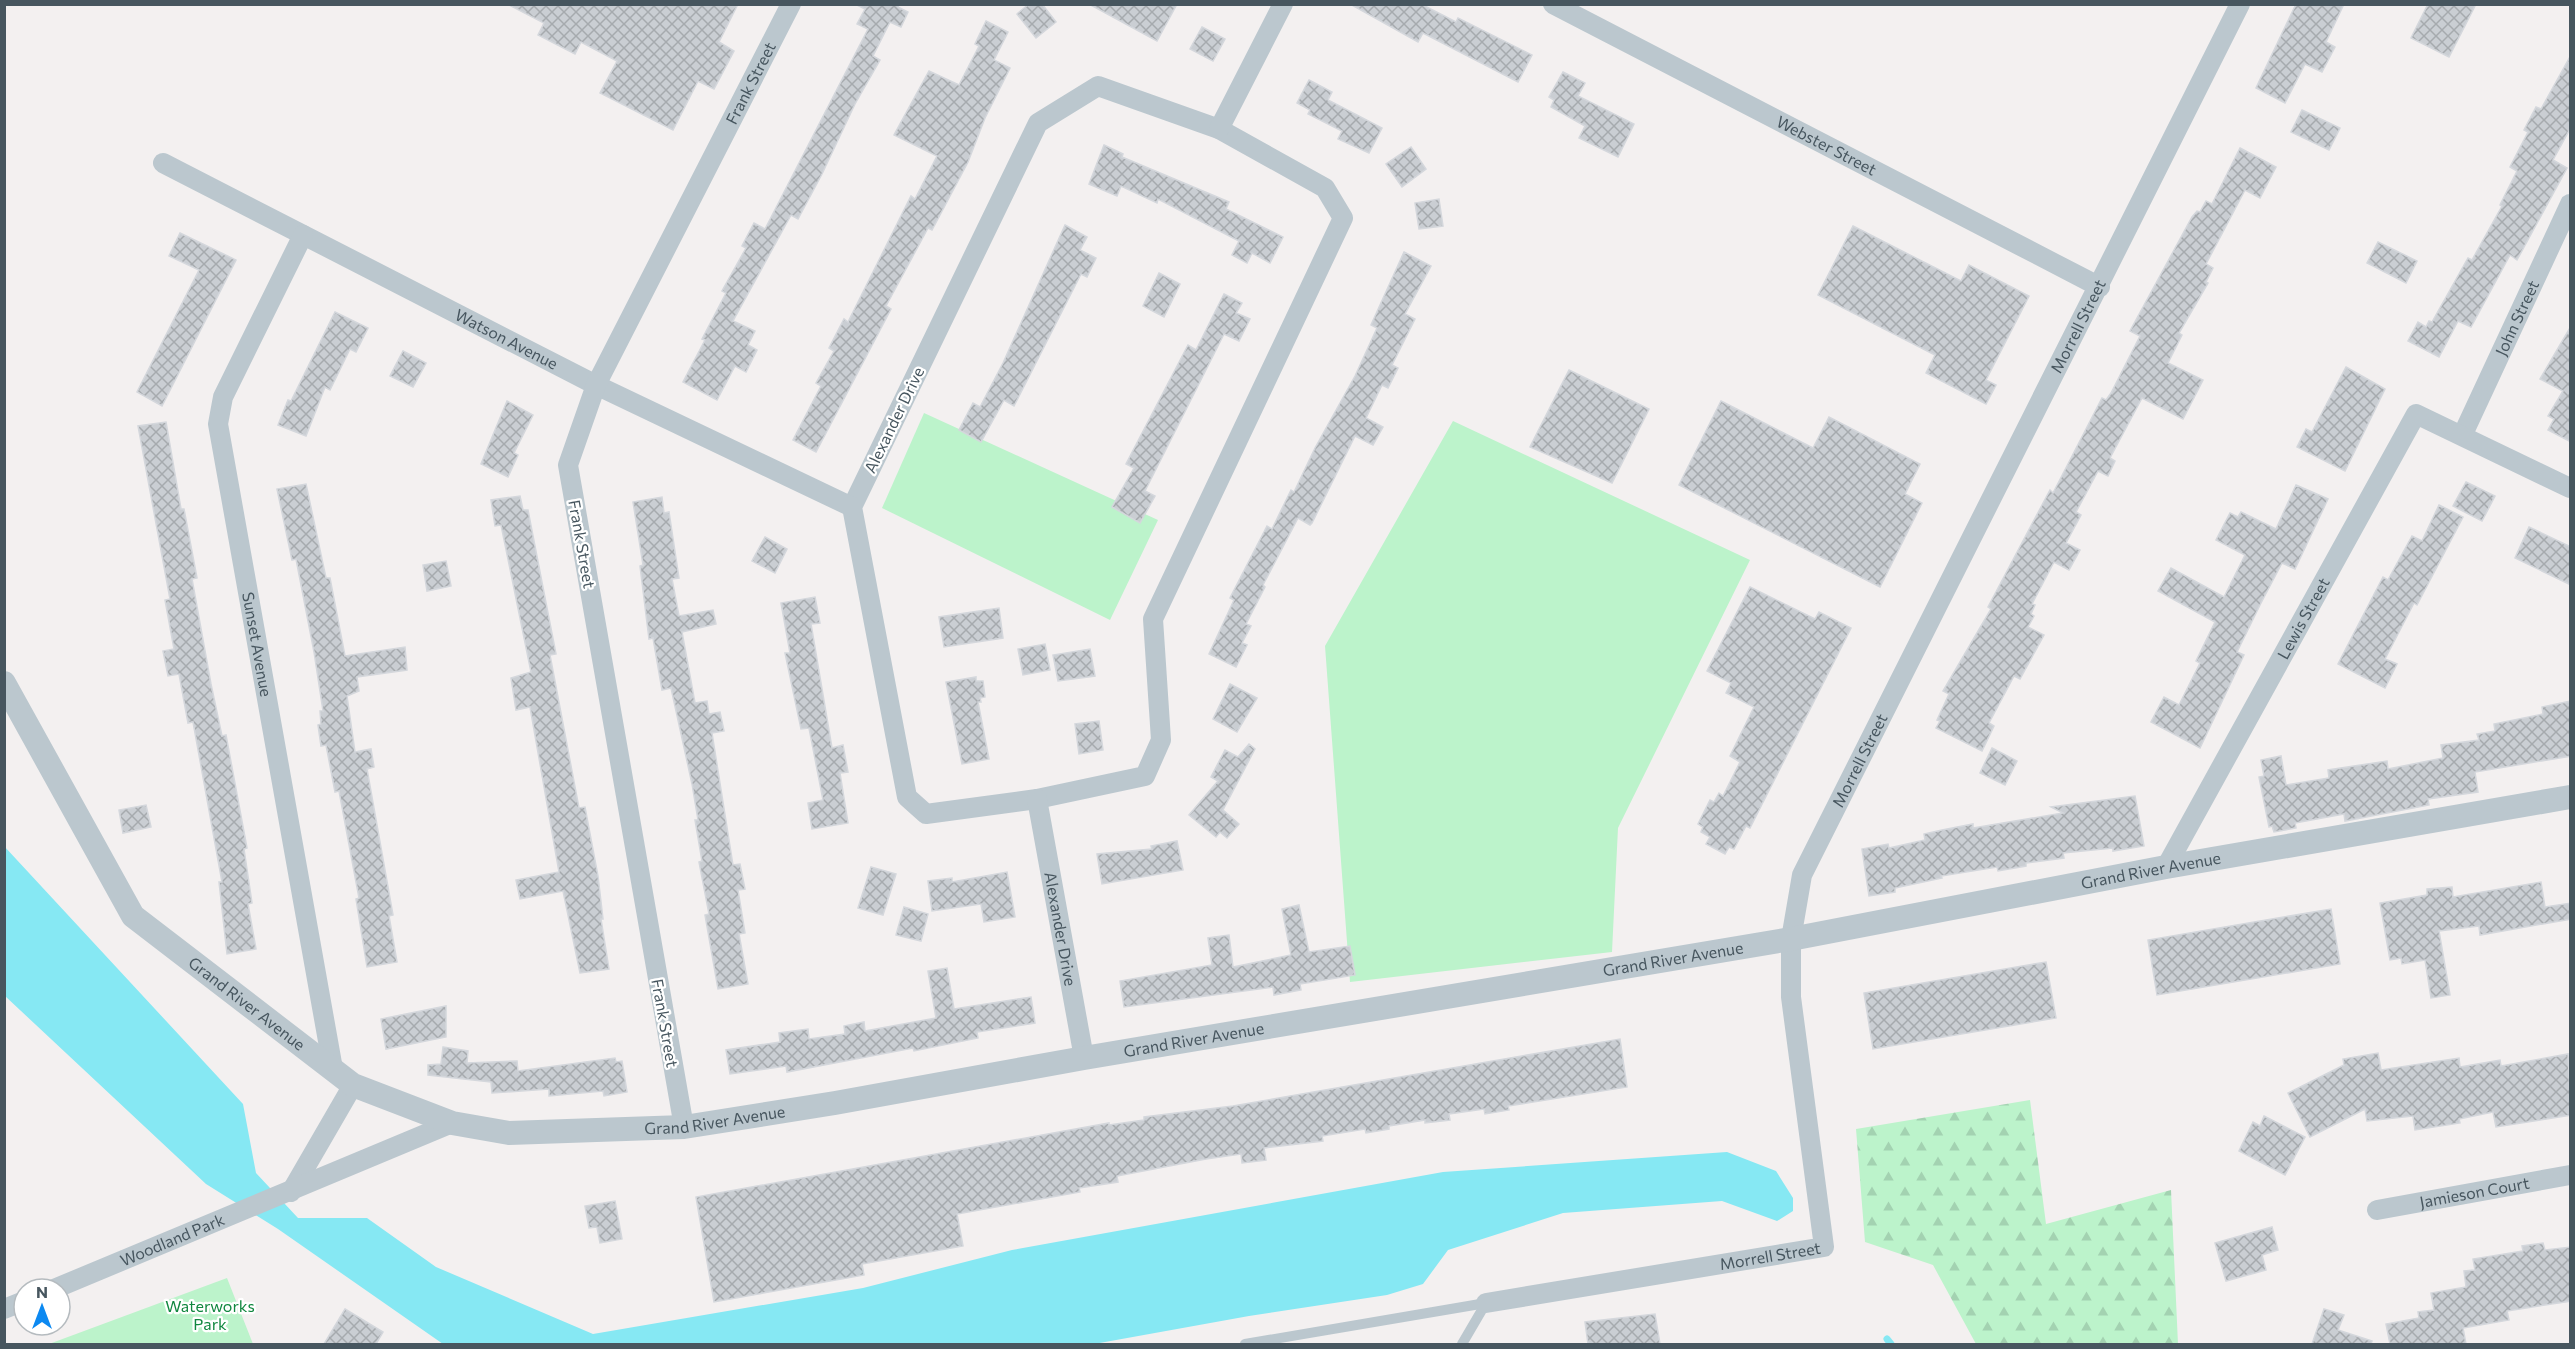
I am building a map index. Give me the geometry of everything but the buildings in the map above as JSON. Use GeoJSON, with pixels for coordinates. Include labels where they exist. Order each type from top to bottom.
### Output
{"type":"FeatureCollection","features":[{"type":"Feature","properties":{"kind":"street","name":"Frank Street"},"geometry":{"type":"LineString","coordinates":[[684,1127],[568,465],[596,385],[791,4]]}},
{"type":"Feature","properties":{"kind":"street"},"geometry":{"type":"LineString","coordinates":[[1219,129],[1283,4]]}},
{"type":"Feature","properties":{"kind":"street","name":"Webster Street"},"geometry":{"type":"LineString","coordinates":[[1553,4],[2100,287]]}},
{"type":"Feature","properties":{"kind":"street","name":"Morrell Street"},"geometry":{"type":"LineString","coordinates":[[1486,1303],[1824,1247],[1791,997],[1791,939],[1802,875],[2100,287],[2240,4]]}},
{"type":"Feature","properties":{"kind":"street","name":"Alexander Drive"},"geometry":{"type":"LineString","coordinates":[[1098,86],[1219,129],[1324,188],[1344,218],[1153,619],[1161,740],[1145,776],[1037,799],[926,814],[907,798],[852,507],[1038,123],[1098,86]]}},
{"type":"Feature","properties":{"kind":"street","name":"Watson Avenue"},"geometry":{"type":"LineString","coordinates":[[163,163],[596,385],[852,507]]}},
{"type":"Feature","properties":{"kind":"street","name":"John Street"},"geometry":{"type":"LineString","coordinates":[[2463,434],[2571,204]]}},
{"type":"Feature","properties":{"kind":"street","name":"Sunset Avenue"},"geometry":{"type":"LineString","coordinates":[[303,235],[223,397],[218,424],[333,1069]]}},
{"type":"Feature","properties":{"kind":"street","name":"Lewis Street"},"geometry":{"type":"LineString","coordinates":[[2166,867],[2416,414],[2463,434]]}},
{"type":"Feature","properties":{"kind":"street"},"geometry":{"type":"LineString","coordinates":[[2463,434],[2571,488]]}},
{"type":"Feature","properties":{"kind":"street","name":"Grand River Avenue"},"geometry":{"type":"LineString","coordinates":[[4,683],[134,916],[353,1084],[452,1123],[509,1133],[684,1127],[836,1103],[1084,1058],[1791,939],[2166,867],[2571,796]]}},
{"type":"Feature","properties":{"kind":"street","name":"Alexander Drive"},"geometry":{"type":"LineString","coordinates":[[1037,799],[1084,1058]]}},
{"type":"Feature","properties":{"kind":"street"},"geometry":{"type":"LineString","coordinates":[[291,1192],[353,1084]]}},
{"type":"Feature","properties":{"kind":"street","name":"Woodland Park"},"geometry":{"type":"LineString","coordinates":[[72,1282],[452,1123]]}},
{"type":"Feature","properties":{"kind":"street","name":"Jamieson Court"},"geometry":{"type":"LineString","coordinates":[[2377,1210],[2571,1175]]}},
{"type":"Feature","properties":{"kind":"lane"},"geometry":{"type":"LineString","coordinates":[[1245,1344],[1486,1303]]}},
{"type":"Feature","properties":{"kind":"lane"},"geometry":{"type":"LineString","coordinates":[[1462,1344],[1486,1303]]}},
{"type":"Feature","properties":{"kind":"green space"},"geometry":{"type":"Polygon","coordinates":[[[924,413],[1158,520],[1110,620],[882,508],[924,413]]]}},
{"type":"Feature","properties":{"kind":"green space"},"geometry":{"type":"Polygon","coordinates":[[[1453,421],[1750,560],[1618,828],[1612,952],[1350,982],[1325,646],[1453,421]]]}},
{"type":"Feature","properties":{"kind":"green space"},"geometry":{"type":"Polygon","coordinates":[[[2030,1100],[2046,1224],[2171,1190],[2178,1344],[1976,1344],[1933,1265],[1865,1242],[1856,1129],[2030,1100]]]}},
{"type":"Feature","properties":{"kind":"green space","name":"Waterworks Park"},"geometry":{"type":"Polygon","coordinates":[[[227,1278],[253,1344],[49,1344],[227,1278]]]}},
{"type":"Feature","properties":{"kind":"water"},"geometry":{"type":"Polygon","coordinates":[[[4,846],[243,1104],[256,1173],[298,1218],[367,1218],[436,1267],[593,1334],[863,1288],[1012,1250],[1443,1172],[1727,1152],[1776,1171],[1793,1198],[1793,1211],[1777,1221],[1722,1201],[1563,1213],[1448,1250],[1423,1284],[1387,1295],[1249,1316],[1094,1344],[443,1344],[278,1229],[206,1184],[5,996],[4,846]]]}},
{"type":"Feature","properties":{"kind":"waterway"},"geometry":{"type":"LineString","coordinates":[[1887,1339],[1891,1344]]}}]}
